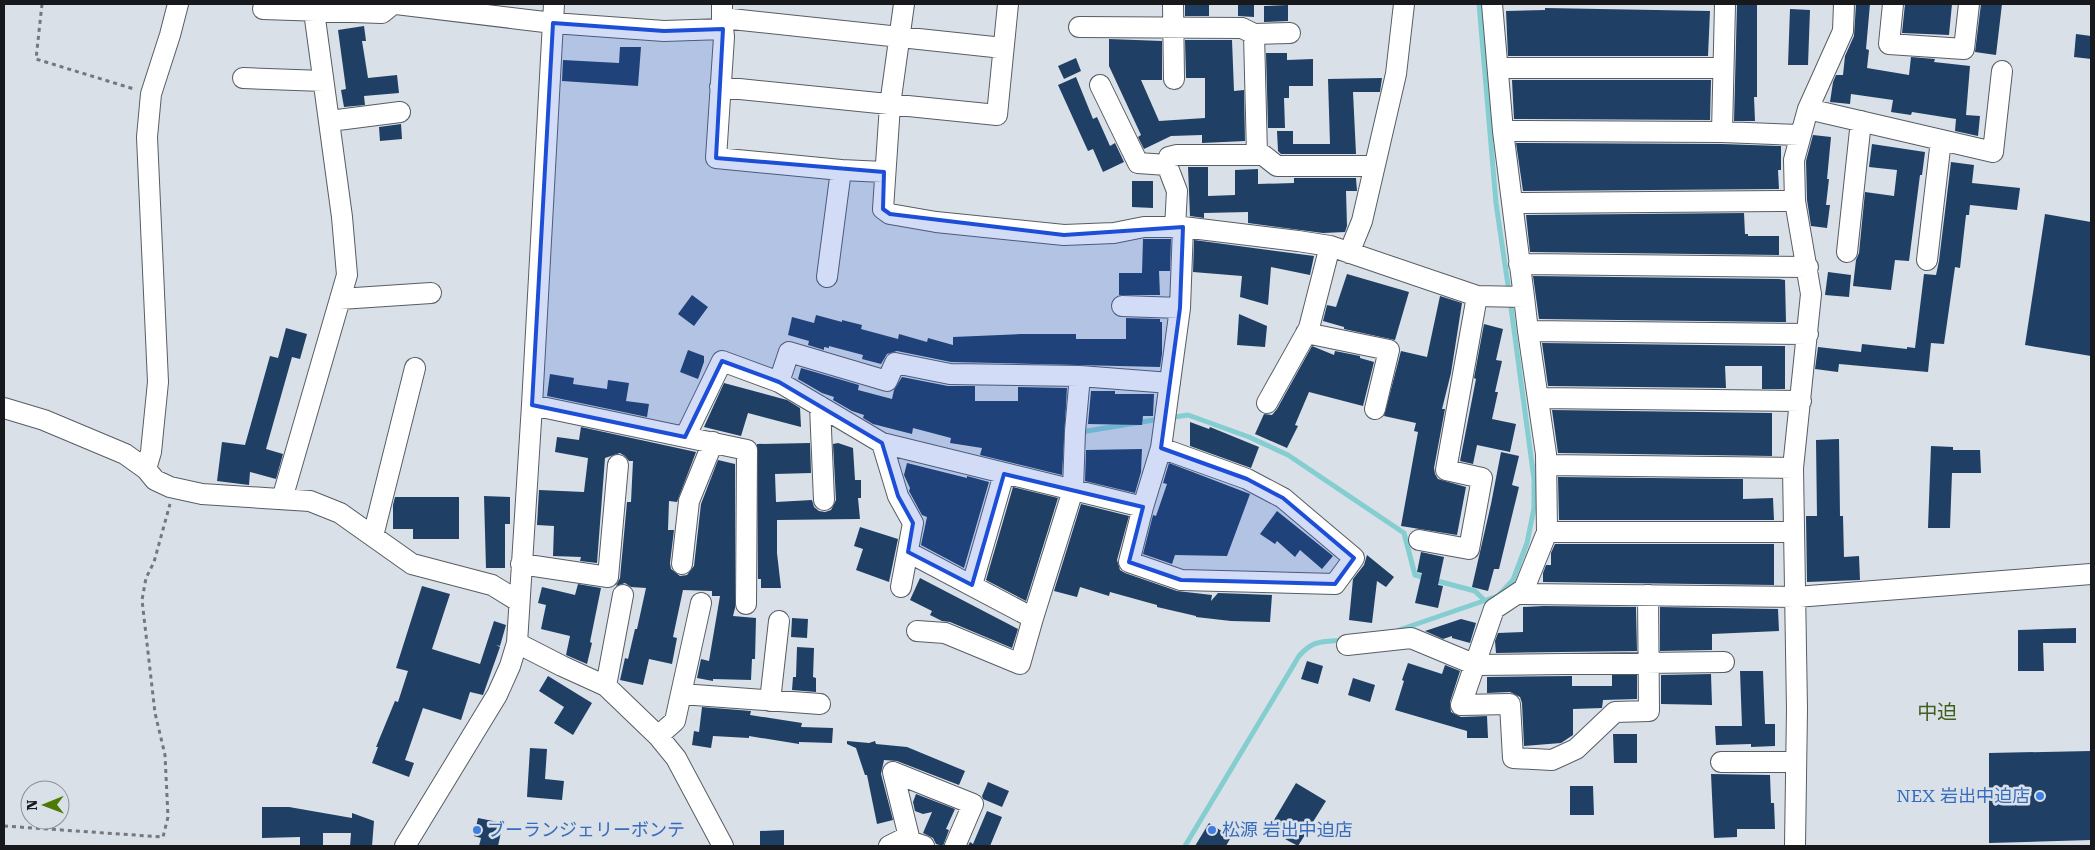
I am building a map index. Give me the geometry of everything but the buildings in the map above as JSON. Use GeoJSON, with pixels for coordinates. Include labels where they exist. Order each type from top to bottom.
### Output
{"type":"FeatureCollection","features":[{"type":"Feature","properties":{"kind":"street"},"geometry":{"type":"LineString","coordinates":[[146,469],[151,452],[158,382],[147,137],[151,94],[178,4]]}},
{"type":"Feature","properties":{"kind":"street"},"geometry":{"type":"LineString","coordinates":[[263,9],[313,7],[382,13],[394,4],[554,14],[664,31],[722,17],[1003,48]]}},
{"type":"Feature","properties":{"kind":"street"},"geometry":{"type":"LineString","coordinates":[[904,4],[901,38],[890,105],[884,172],[883,209],[890,214],[936,222],[1064,235],[1114,233],[1144,227],[1179,227],[1330,246],[1477,296],[1513,296]]}},
{"type":"Feature","properties":{"kind":"street"},"geometry":{"type":"LineString","coordinates":[[720,87],[997,115],[1008,4]]}},
{"type":"Feature","properties":{"kind":"street"},"geometry":{"type":"LineString","coordinates":[[1173,4],[1174,79]]}},
{"type":"Feature","properties":{"kind":"street"},"geometry":{"type":"LineString","coordinates":[[1349,253],[1362,221],[1396,74],[1404,4]]}},
{"type":"Feature","properties":{"kind":"street"},"geometry":{"type":"LineString","coordinates":[[1492,4],[1503,131],[1519,264],[1513,296],[1528,331],[1539,398],[1546,465],[1547,532],[1524,590],[1494,609],[1461,705],[1510,704],[1513,758],[1552,760],[1576,749],[1615,712],[1648,711],[1648,595]]}},
{"type":"Feature","properties":{"kind":"street"},"geometry":{"type":"LineString","coordinates":[[1722,132],[1725,4]]}},
{"type":"Feature","properties":{"kind":"street"},"geometry":{"type":"LineString","coordinates":[[1795,846],[1796,597],[1793,468],[1811,294],[1808,267],[1795,201],[1794,160],[1799,135],[1808,109],[1843,31],[1844,4]]}},
{"type":"Feature","properties":{"kind":"street"},"geometry":{"type":"LineString","coordinates":[[1893,4],[1890,44],[1964,49],[1969,4]]}},
{"type":"Feature","properties":{"kind":"street"},"geometry":{"type":"LineString","coordinates":[[282,499],[347,276],[330,121],[313,7]]}},
{"type":"Feature","properties":{"kind":"street"},"geometry":{"type":"LineString","coordinates":[[405,846],[497,695],[510,666],[517,643],[554,14]]}},
{"type":"Feature","properties":{"kind":"street"},"geometry":{"type":"LineString","coordinates":[[722,17],[724,37],[716,158],[841,170],[884,172]]}},
{"type":"Feature","properties":{"kind":"street"},"geometry":{"type":"LineString","coordinates":[[1079,28],[1242,28],[1254,34],[1290,33]]}},
{"type":"Feature","properties":{"kind":"street"},"geometry":{"type":"LineString","coordinates":[[1254,34],[1257,155]]}},
{"type":"Feature","properties":{"kind":"street"},"geometry":{"type":"LineString","coordinates":[[1498,68],[1723,68]]}},
{"type":"Feature","properties":{"kind":"street"},"geometry":{"type":"LineString","coordinates":[[1808,109],[1993,152],[2002,71]]}},
{"type":"Feature","properties":{"kind":"street"},"geometry":{"type":"LineString","coordinates":[[242,78],[323,81]]}},
{"type":"Feature","properties":{"kind":"street"},"geometry":{"type":"LineString","coordinates":[[1100,85],[1138,164],[1167,165]]}},
{"type":"Feature","properties":{"kind":"street"},"geometry":{"type":"LineString","coordinates":[[330,121],[400,112]]}},
{"type":"Feature","properties":{"kind":"street"},"geometry":{"type":"LineString","coordinates":[[1847,252],[1861,121]]}},
{"type":"Feature","properties":{"kind":"street"},"geometry":{"type":"LineString","coordinates":[[1503,131],[1722,132],[1799,135]]}},
{"type":"Feature","properties":{"kind":"street"},"geometry":{"type":"LineString","coordinates":[[1927,260],[1941,140]]}},
{"type":"Feature","properties":{"kind":"street"},"geometry":{"type":"LineString","coordinates":[[1160,448],[1247,479],[1283,498],[1354,558],[1335,584],[1181,580],[1129,562],[1160,448],[1180,308],[1177,191],[1167,165],[1169,157],[1177,155],[1263,155],[1278,166],[1374,166]]}},
{"type":"Feature","properties":{"kind":"street"},"geometry":{"type":"LineString","coordinates":[[827,277],[841,170]]}},
{"type":"Feature","properties":{"kind":"street"},"geometry":{"type":"LineString","coordinates":[[1512,203],[1795,201]]}},
{"type":"Feature","properties":{"kind":"street"},"geometry":{"type":"LineString","coordinates":[[1267,403],[1306,333],[1330,246]]}},
{"type":"Feature","properties":{"kind":"street"},"geometry":{"type":"LineString","coordinates":[[1519,264],[1808,267]]}},
{"type":"Feature","properties":{"kind":"street"},"geometry":{"type":"LineString","coordinates":[[340,299],[431,293]]}},
{"type":"Feature","properties":{"kind":"street"},"geometry":{"type":"LineString","coordinates":[[1419,540],[1469,550],[1482,478],[1446,470],[1477,296]]}},
{"type":"Feature","properties":{"kind":"street"},"geometry":{"type":"LineString","coordinates":[[1122,306],[1180,308]]}},
{"type":"Feature","properties":{"kind":"street"},"geometry":{"type":"LineString","coordinates":[[1528,331],[1808,334]]}},
{"type":"Feature","properties":{"kind":"street"},"geometry":{"type":"LineString","coordinates":[[1306,333],[1389,350],[1375,409]]}},
{"type":"Feature","properties":{"kind":"street"},"geometry":{"type":"LineString","coordinates":[[779,382],[789,352],[887,381],[895,363],[950,374],[1080,376],[1170,383]]}},
{"type":"Feature","properties":{"kind":"street"},"geometry":{"type":"LineString","coordinates":[[685,437],[722,361],[779,382],[882,443],[1143,507]]}},
{"type":"Feature","properties":{"kind":"street"},"geometry":{"type":"LineString","coordinates":[[373,536],[415,368]]}},
{"type":"Feature","properties":{"kind":"street"},"geometry":{"type":"LineString","coordinates":[[916,632],[945,633],[1020,664],[1032,618],[1073,490],[1075,431],[1080,376]]}},
{"type":"Feature","properties":{"kind":"street"},"geometry":{"type":"LineString","coordinates":[[1539,398],[1801,401]]}},
{"type":"Feature","properties":{"kind":"street"},"geometry":{"type":"LineString","coordinates":[[532,405],[747,450],[746,604]]}},
{"type":"Feature","properties":{"kind":"street"},"geometry":{"type":"LineString","coordinates":[[820,406],[824,500]]}},
{"type":"Feature","properties":{"kind":"street"},"geometry":{"type":"LineString","coordinates":[[4,408],[44,420],[125,454],[146,469],[155,480],[170,487],[202,494],[310,501],[340,513],[412,564],[492,584],[518,601]]}},
{"type":"Feature","properties":{"kind":"street"},"geometry":{"type":"LineString","coordinates":[[682,564],[689,502],[713,442]]}},
{"type":"Feature","properties":{"kind":"street"},"geometry":{"type":"LineString","coordinates":[[882,443],[898,496],[913,523],[901,588]]}},
{"type":"Feature","properties":{"kind":"street"},"geometry":{"type":"LineString","coordinates":[[521,564],[608,577],[618,465]]}},
{"type":"Feature","properties":{"kind":"street"},"geometry":{"type":"LineString","coordinates":[[1546,465],[1793,468]]}},
{"type":"Feature","properties":{"kind":"street"},"geometry":{"type":"LineString","coordinates":[[972,585],[1004,474]]}},
{"type":"Feature","properties":{"kind":"street"},"geometry":{"type":"LineString","coordinates":[[1547,532],[1794,532]]}},
{"type":"Feature","properties":{"kind":"street"},"geometry":{"type":"LineString","coordinates":[[908,552],[1032,618]]}},
{"type":"Feature","properties":{"kind":"street"},"geometry":{"type":"LineString","coordinates":[[1518,594],[1796,597],[2091,574]]}},
{"type":"Feature","properties":{"kind":"street"},"geometry":{"type":"LineString","coordinates":[[606,686],[623,595]]}},
{"type":"Feature","properties":{"kind":"street"},"geometry":{"type":"LineString","coordinates":[[658,736],[674,722],[701,603]]}},
{"type":"Feature","properties":{"kind":"street"},"geometry":{"type":"LineString","coordinates":[[770,701],[779,620]]}},
{"type":"Feature","properties":{"kind":"street"},"geometry":{"type":"LineString","coordinates":[[1347,645],[1411,638],[1476,665],[1724,662]]}},
{"type":"Feature","properties":{"kind":"street"},"geometry":{"type":"LineString","coordinates":[[517,643],[606,686],[658,736],[676,758],[723,846]]}},
{"type":"Feature","properties":{"kind":"street"},"geometry":{"type":"LineString","coordinates":[[680,694],[820,704]]}},
{"type":"Feature","properties":{"kind":"street"},"geometry":{"type":"LineString","coordinates":[[1721,762],[1796,762]]}},
{"type":"Feature","properties":{"kind":"street"},"geometry":{"type":"LineString","coordinates":[[917,844],[893,772],[973,804],[955,846]]}},
{"type":"Feature","properties":{"kind":"street"},"geometry":{"type":"LineString","coordinates":[[889,846],[904,839],[917,844]]}},
{"type":"Feature","properties":{"kind":"path"},"geometry":{"type":"LineString","coordinates":[[42,4],[36,59],[151,94]]}},
{"type":"Feature","properties":{"kind":"path"},"geometry":{"type":"LineString","coordinates":[[4,826],[163,836],[168,818],[165,755],[155,713],[142,600],[146,578],[154,562],[170,506],[170,487]]}},
{"type":"Feature","properties":{"kind":"highlighted area"},"geometry":{"type":"Polygon","coordinates":[[[553,23],[664,31],[723,29],[716,158],[884,172],[883,209],[890,214],[1064,235],[1183,227],[1180,308],[1161,448],[1247,479],[1283,498],[1354,558],[1335,584],[1181,580],[1129,562],[1143,507],[1004,474],[972,585],[908,552],[913,523],[898,496],[882,443],[779,382],[722,361],[685,437],[532,405],[553,23]]]}},
{"type":"Feature","properties":{"kind":"waterway"},"geometry":{"type":"LineString","coordinates":[[1479,4],[1496,203],[1509,292]]}},
{"type":"Feature","properties":{"kind":"waterway"},"geometry":{"type":"LineString","coordinates":[[1399,630],[1498,596],[1513,580],[1527,543],[1534,508],[1534,479],[1510,300]]}},
{"type":"Feature","properties":{"kind":"waterway"},"geometry":{"type":"LineString","coordinates":[[1168,418],[1188,415],[1249,437],[1288,455],[1404,533],[1415,575],[1475,591],[1485,601]]}},
{"type":"Feature","properties":{"kind":"waterway"},"geometry":{"type":"LineString","coordinates":[[1081,432],[1160,419]]}},
{"type":"Feature","properties":{"kind":"waterway"},"geometry":{"type":"LineString","coordinates":[[1185,846],[1299,656],[1309,647],[1319,642],[1345,640]]}},
{"type":"Feature","properties":{"kind":"place","name":"NEX 岩出中迫店"},"geometry":{"type":"Point","coordinates":[2040,796]}},
{"type":"Feature","properties":{"kind":"place","name":"ブーランジェリーボンテ"},"geometry":{"type":"Point","coordinates":[477,830]}},
{"type":"Feature","properties":{"kind":"place","name":"松源 岩出中迫店"},"geometry":{"type":"Point","coordinates":[1212,830]}},
{"type":"Feature","properties":{"kind":"district","name":"中迫"},"geometry":{"type":"Point","coordinates":[1937,712]}}]}
